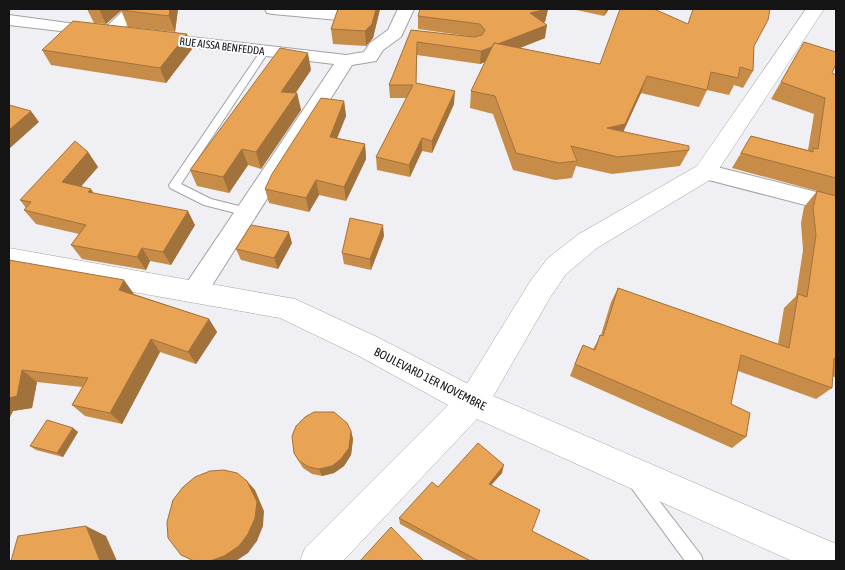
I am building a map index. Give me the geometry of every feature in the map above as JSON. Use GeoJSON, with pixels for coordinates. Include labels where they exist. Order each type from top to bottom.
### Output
{"type":"FeatureCollection","features":[{"type":"Feature","properties":{"kind":"main road"},"geometry":{"type":"LineString","coordinates":[[318,561],[473,402],[541,288],[557,266],[588,241],[705,172],[798,51],[815,9]]}},
{"type":"Feature","properties":{"kind":"main road","name":"BOULEVARD 1ER NOVEMBRE"},"geometry":{"type":"LineString","coordinates":[[9,259],[285,307],[367,346],[473,402],[833,561]]}},
{"type":"Feature","properties":{"kind":"street"},"geometry":{"type":"LineString","coordinates":[[111,32],[134,9]]}},
{"type":"Feature","properties":{"kind":"street"},"geometry":{"type":"LineString","coordinates":[[273,9],[338,15]]}},
{"type":"Feature","properties":{"kind":"street"},"geometry":{"type":"LineString","coordinates":[[406,9],[395,33],[415,36]]}},
{"type":"Feature","properties":{"kind":"street","name":"RUE AISSA BENFEDDA"},"geometry":{"type":"LineString","coordinates":[[9,20],[346,60],[370,57],[376,47],[395,33]]}},
{"type":"Feature","properties":{"kind":"street"},"geometry":{"type":"LineString","coordinates":[[195,292],[346,60]]}},
{"type":"Feature","properties":{"kind":"street"},"geometry":{"type":"LineString","coordinates":[[705,172],[836,205]]}},
{"type":"Feature","properties":{"kind":"lane"},"geometry":{"type":"LineString","coordinates":[[247,212],[208,202],[174,185],[265,51]]}},
{"type":"Feature","properties":{"kind":"lane"},"geometry":{"type":"LineString","coordinates":[[629,472],[668,528],[695,561]]}},
{"type":"Feature","properties":{"kind":"building"},"geometry":{"type":"Polygon","coordinates":[[[170,9],[169,16],[120,10],[170,9]]]}},
{"type":"Feature","properties":{"kind":"building"},"geometry":{"type":"Polygon","coordinates":[[[338,9],[376,9],[372,24],[365,31],[331,29],[338,9]]]}},
{"type":"Feature","properties":{"kind":"building"},"geometry":{"type":"Polygon","coordinates":[[[420,9],[547,9],[530,13],[547,25],[498,44],[494,43],[492,47],[481,51],[417,42],[416,83],[455,91],[432,141],[422,138],[409,165],[376,157],[413,85],[389,85],[411,30],[474,37],[482,35],[485,30],[480,24],[418,16],[420,9]]]}},
{"type":"Feature","properties":{"kind":"building"},"geometry":{"type":"Polygon","coordinates":[[[620,9],[654,9],[688,24],[693,9],[770,9],[768,20],[754,46],[753,71],[740,67],[738,78],[711,72],[707,90],[647,76],[625,124],[607,128],[689,146],[689,150],[618,157],[571,146],[577,161],[559,163],[516,153],[495,96],[471,91],[494,43],[600,64],[620,9]]]}},
{"type":"Feature","properties":{"kind":"building"},"geometry":{"type":"Polygon","coordinates":[[[73,21],[187,34],[160,68],[42,50],[73,21]]]}},
{"type":"Feature","properties":{"kind":"building"},"geometry":{"type":"Polygon","coordinates":[[[804,42],[836,52],[836,64],[832,73],[836,75],[836,178],[741,153],[751,136],[813,152],[813,148],[818,149],[825,98],[781,82],[804,42]]]}},
{"type":"Feature","properties":{"kind":"building"},"geometry":{"type":"Polygon","coordinates":[[[280,48],[308,53],[281,92],[297,93],[256,152],[242,149],[223,177],[190,170],[280,48]]]}},
{"type":"Feature","properties":{"kind":"building"},"geometry":{"type":"Polygon","coordinates":[[[321,98],[344,101],[330,137],[365,144],[344,187],[316,180],[306,198],[265,189],[272,174],[321,98]]]}},
{"type":"Feature","properties":{"kind":"building"},"geometry":{"type":"Polygon","coordinates":[[[9,105],[31,111],[9,130],[9,105]]]}},
{"type":"Feature","properties":{"kind":"building"},"geometry":{"type":"Polygon","coordinates":[[[75,141],[88,152],[62,182],[91,189],[88,192],[188,211],[163,252],[142,248],[137,257],[71,245],[86,225],[24,210],[31,202],[20,200],[75,141]]]}},
{"type":"Feature","properties":{"kind":"building"},"geometry":{"type":"Polygon","coordinates":[[[817,191],[836,196],[836,359],[834,358],[832,388],[741,355],[731,404],[750,413],[746,437],[575,364],[583,345],[595,350],[600,335],[603,336],[618,288],[789,348],[798,294],[807,297],[816,235],[813,208],[817,191]]]}},
{"type":"Feature","properties":{"kind":"building"},"geometry":{"type":"Polygon","coordinates":[[[350,218],[383,225],[370,259],[342,253],[350,218]]]}},
{"type":"Feature","properties":{"kind":"building"},"geometry":{"type":"Polygon","coordinates":[[[251,225],[289,232],[274,258],[236,249],[251,225]]]}},
{"type":"Feature","properties":{"kind":"building"},"geometry":{"type":"Polygon","coordinates":[[[9,260],[124,280],[119,290],[209,319],[188,352],[151,339],[110,413],[72,405],[88,378],[22,370],[17,396],[9,398],[9,260]]]}},
{"type":"Feature","properties":{"kind":"building"},"geometry":{"type":"Polygon","coordinates":[[[314,412],[334,412],[347,423],[351,431],[349,448],[341,459],[332,466],[319,469],[309,467],[299,461],[294,453],[292,436],[296,426],[305,417],[314,412]]]}},
{"type":"Feature","properties":{"kind":"building"},"geometry":{"type":"Polygon","coordinates":[[[47,420],[73,428],[57,453],[30,446],[47,420]]]}},
{"type":"Feature","properties":{"kind":"building"},"geometry":{"type":"Polygon","coordinates":[[[478,443],[504,465],[489,484],[540,510],[532,531],[591,561],[479,561],[399,518],[432,482],[438,487],[478,443]]]}},
{"type":"Feature","properties":{"kind":"building"},"geometry":{"type":"Polygon","coordinates":[[[224,470],[237,473],[247,481],[257,502],[255,518],[248,534],[239,546],[224,556],[210,561],[194,561],[181,555],[168,538],[167,522],[173,500],[183,487],[195,477],[210,471],[224,470]]]}},
{"type":"Feature","properties":{"kind":"building"},"geometry":{"type":"Polygon","coordinates":[[[86,526],[100,561],[11,561],[18,536],[86,526]]]}},
{"type":"Feature","properties":{"kind":"building"},"geometry":{"type":"Polygon","coordinates":[[[391,527],[424,561],[360,561],[391,527]]]}}]}
